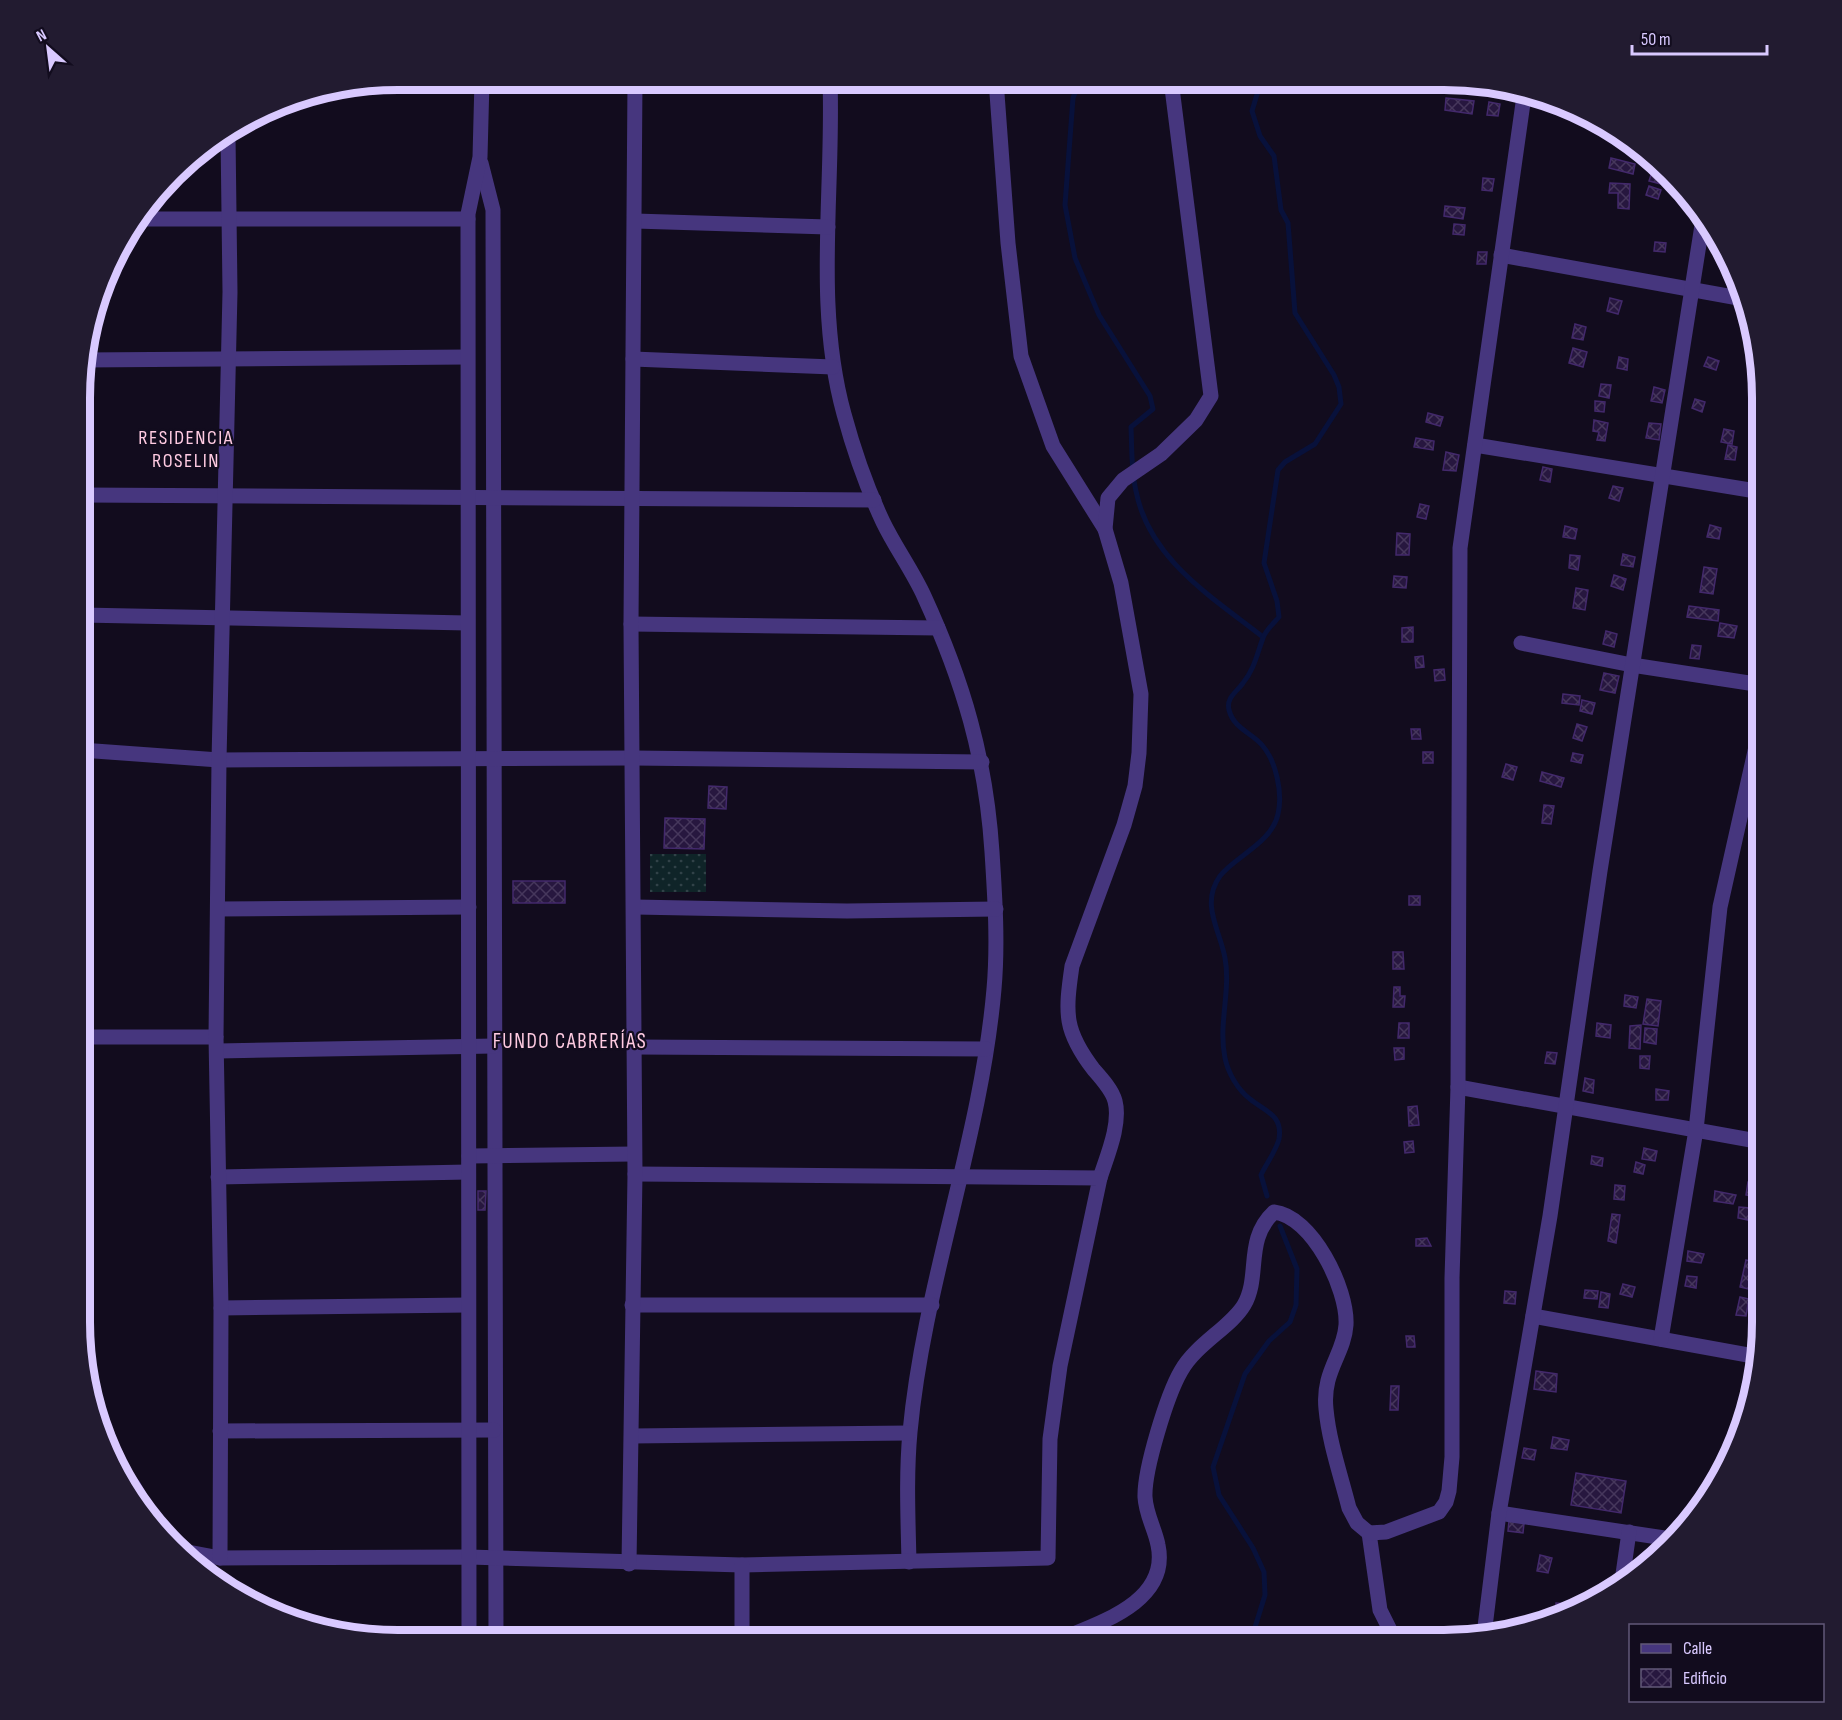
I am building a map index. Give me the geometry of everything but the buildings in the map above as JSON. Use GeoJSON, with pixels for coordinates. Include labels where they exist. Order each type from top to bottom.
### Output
{"type":"FeatureCollection","features":[{"type":"Feature","properties":{"kind":"street"},"geometry":{"type":"LineString","coordinates":[[469,1630],[468,219],[480,157],[482,90]]}},
{"type":"Feature","properties":{"kind":"street"},"geometry":{"type":"LineString","coordinates":[[629,1564],[635,1047],[631,624],[635,90]]}},
{"type":"Feature","properties":{"kind":"street"},"geometry":{"type":"LineString","coordinates":[[830,90],[828,226],[833,368],[844,414],[874,500],[938,628],[962,691],[982,762],[987,791],[996,909],[996,957],[986,1049],[932,1305],[909,1433],[909,1562]]}},
{"type":"Feature","properties":{"kind":"street"},"geometry":{"type":"LineString","coordinates":[[194,1553],[220,1558],[469,1557],[629,1564],[742,1565],[1048,1558],[1050,1439],[1060,1366],[1100,1178],[1113,1131],[1115,1100],[1077,1047],[1070,1030],[1068,993],[1072,966],[1136,786],[1141,694],[1121,583],[1105,529],[1053,446],[1021,356],[1008,243],[997,90]]}},
{"type":"Feature","properties":{"kind":"street"},"geometry":{"type":"LineString","coordinates":[[1105,529],[1108,498],[1114,489],[1133,471],[1161,454],[1196,420],[1211,396],[1172,90]]}},
{"type":"Feature","properties":{"kind":"street"},"geometry":{"type":"LineString","coordinates":[[1369,1533],[1386,1532],[1439,1512],[1446,1503],[1449,1491],[1452,1457],[1452,1278],[1458,1087],[1460,548],[1523,100]]}},
{"type":"Feature","properties":{"kind":"street"},"geometry":{"type":"LineString","coordinates":[[220,1558],[221,1308],[217,1044],[219,760],[228,359],[228,141]]}},
{"type":"Feature","properties":{"kind":"street"},"geometry":{"type":"LineString","coordinates":[[480,157],[493,210],[496,1630]]}},
{"type":"Feature","properties":{"kind":"street"},"geometry":{"type":"LineString","coordinates":[[148,219],[468,219]]}},
{"type":"Feature","properties":{"kind":"street"},"geometry":{"type":"LineString","coordinates":[[635,221],[828,226]]}},
{"type":"Feature","properties":{"kind":"street"},"geometry":{"type":"LineString","coordinates":[[1485,1627],[1499,1513],[1566,1107],[1632,665],[1701,229]]}},
{"type":"Feature","properties":{"kind":"street"},"geometry":{"type":"LineString","coordinates":[[1502,255],[1736,298]]}},
{"type":"Feature","properties":{"kind":"street"},"geometry":{"type":"LineString","coordinates":[[93,360],[467,357]]}},
{"type":"Feature","properties":{"kind":"street"},"geometry":{"type":"LineString","coordinates":[[633,359],[833,368]]}},
{"type":"Feature","properties":{"kind":"street"},"geometry":{"type":"LineString","coordinates":[[1475,445],[1752,490]]}},
{"type":"Feature","properties":{"kind":"street"},"geometry":{"type":"LineString","coordinates":[[90,495],[874,500]]}},
{"type":"Feature","properties":{"kind":"street"},"geometry":{"type":"LineString","coordinates":[[90,615],[467,623]]}},
{"type":"Feature","properties":{"kind":"street"},"geometry":{"type":"LineString","coordinates":[[631,624],[938,628]]}},
{"type":"Feature","properties":{"kind":"street"},"geometry":{"type":"LineString","coordinates":[[1521,643],[1632,665],[1752,683]]}},
{"type":"Feature","properties":{"kind":"street"},"geometry":{"type":"LineString","coordinates":[[90,751],[219,760],[633,758],[982,762]]}},
{"type":"Feature","properties":{"kind":"street"},"geometry":{"type":"LineString","coordinates":[[1661,1339],[1696,1130],[1720,907],[1752,765]]}},
{"type":"Feature","properties":{"kind":"street"},"geometry":{"type":"LineString","coordinates":[[218,909],[469,907]]}},
{"type":"Feature","properties":{"kind":"street"},"geometry":{"type":"LineString","coordinates":[[635,907],[846,911],[996,909]]}},
{"type":"Feature","properties":{"kind":"street"},"geometry":{"type":"LineString","coordinates":[[90,1037],[217,1044],[494,1046]]}},
{"type":"Feature","properties":{"kind":"street"},"geometry":{"type":"LineString","coordinates":[[635,1047],[986,1049]]}},
{"type":"Feature","properties":{"kind":"street"},"geometry":{"type":"LineString","coordinates":[[1458,1087],[1752,1140]]}},
{"type":"Feature","properties":{"kind":"street"},"geometry":{"type":"LineString","coordinates":[[469,1156],[634,1154]]}},
{"type":"Feature","properties":{"kind":"street"},"geometry":{"type":"LineString","coordinates":[[218,1177],[468,1172]]}},
{"type":"Feature","properties":{"kind":"street"},"geometry":{"type":"LineString","coordinates":[[634,1174],[1100,1178]]}},
{"type":"Feature","properties":{"kind":"street"},"geometry":{"type":"LineString","coordinates":[[1082,1630],[1123,1612],[1147,1593],[1158,1575],[1158,1545],[1146,1511],[1145,1484],[1165,1415],[1181,1371],[1205,1341],[1244,1306],[1257,1241],[1265,1221],[1274,1212],[1286,1213],[1297,1220],[1309,1234],[1334,1274],[1343,1299],[1346,1325],[1325,1388],[1326,1411],[1349,1508],[1357,1522],[1369,1533],[1380,1610],[1390,1630]]}},
{"type":"Feature","properties":{"kind":"street"},"geometry":{"type":"LineString","coordinates":[[221,1308],[468,1305]]}},
{"type":"Feature","properties":{"kind":"street"},"geometry":{"type":"LineString","coordinates":[[632,1305],[932,1305]]}},
{"type":"Feature","properties":{"kind":"street"},"geometry":{"type":"LineString","coordinates":[[1533,1316],[1750,1355]]}},
{"type":"Feature","properties":{"kind":"street"},"geometry":{"type":"LineString","coordinates":[[220,1431],[495,1431]]}},
{"type":"Feature","properties":{"kind":"street"},"geometry":{"type":"LineString","coordinates":[[632,1436],[909,1433]]}},
{"type":"Feature","properties":{"kind":"street"},"geometry":{"type":"LineString","coordinates":[[1499,1513],[1664,1538]]}},
{"type":"Feature","properties":{"kind":"street"},"geometry":{"type":"LineString","coordinates":[[1623,1572],[1629,1532]]}},
{"type":"Feature","properties":{"kind":"street"},"geometry":{"type":"LineString","coordinates":[[742,1565],[742,1630]]}},
{"type":"Feature","properties":{"kind":"green space"},"geometry":{"type":"Polygon","coordinates":[[[650,854],[706,854],[706,892],[650,892],[650,854]]]}},
{"type":"Feature","properties":{"kind":"waterway"},"geometry":{"type":"LineString","coordinates":[[1076,90],[1073,98],[1065,205],[1075,258],[1099,315],[1150,396],[1153,409],[1131,427],[1133,475],[1143,515],[1154,537],[1168,557],[1204,591],[1263,637]]}},
{"type":"Feature","properties":{"kind":"waterway"},"geometry":{"type":"LineString","coordinates":[[1259,90],[1252,111],[1260,136],[1274,156],[1281,210],[1288,223],[1295,313],[1334,375],[1339,387],[1341,404],[1315,444],[1285,462],[1278,470],[1264,563],[1277,601],[1279,617],[1264,635],[1250,673],[1228,705],[1235,722],[1258,741],[1267,752],[1275,768],[1280,797],[1274,824],[1261,841],[1220,876],[1214,886],[1211,907],[1225,958],[1227,983],[1223,1045],[1226,1064],[1241,1091],[1276,1119],[1280,1131],[1278,1144],[1261,1175],[1267,1196]]}},
{"type":"Feature","properties":{"kind":"waterway"},"geometry":{"type":"LineString","coordinates":[[1254,1630],[1265,1595],[1264,1572],[1253,1548],[1219,1495],[1213,1467],[1245,1374],[1269,1341],[1290,1322],[1296,1305],[1297,1269],[1280,1226]]}},
{"type":"Feature","properties":{"kind":"district","name":"RESIDENCIA ROSELIN"},"geometry":{"type":"Point","coordinates":[186,448]}},
{"type":"Feature","properties":{"kind":"district","name":"FUNDO CABRERÍAS"},"geometry":{"type":"Point","coordinates":[570,1041]}}]}
